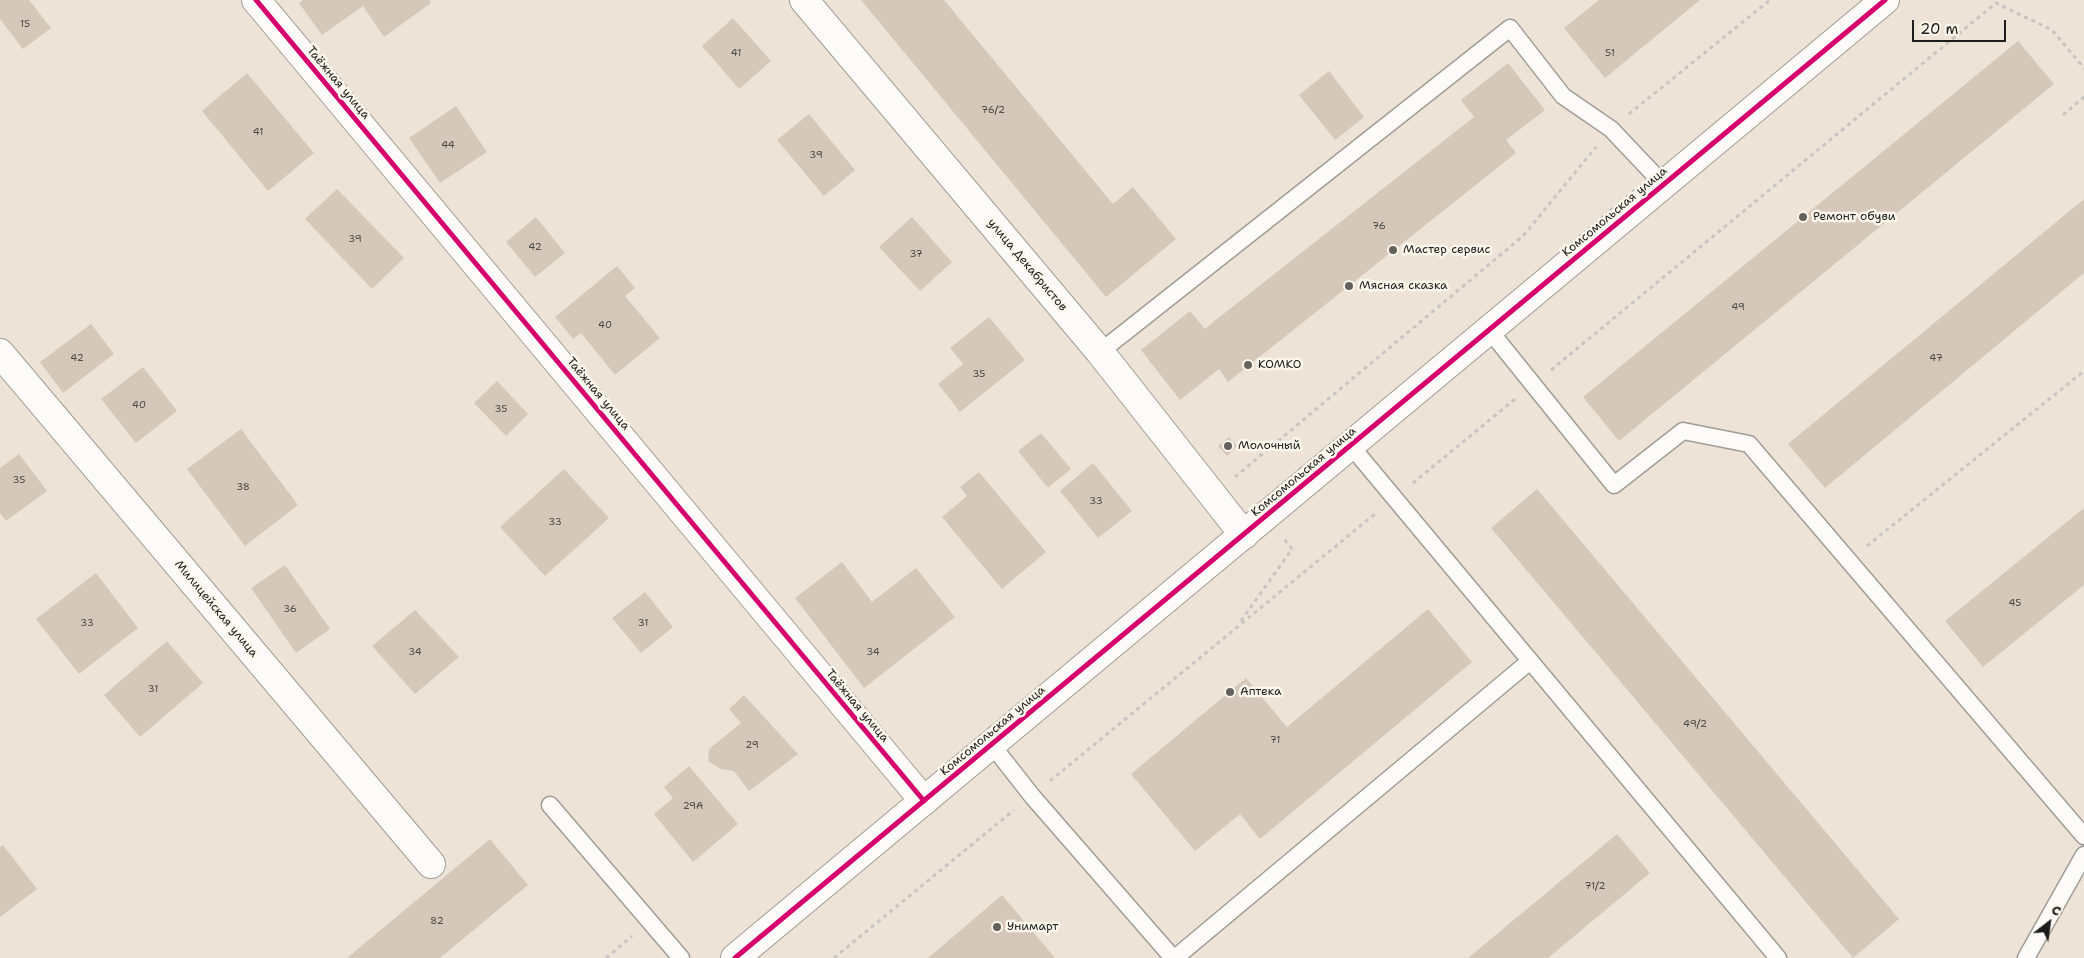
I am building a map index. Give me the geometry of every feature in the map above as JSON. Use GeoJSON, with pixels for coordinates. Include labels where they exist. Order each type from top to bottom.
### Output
{"type":"FeatureCollection","features":[{"type":"Feature","properties":{"kind":"street","name":"Таёжная улица"},"geometry":{"type":"LineString","coordinates":[[256,0],[924,801]]}},
{"type":"Feature","properties":{"kind":"street","name":"улица Декабристов"},"geometry":{"type":"LineString","coordinates":[[804,0],[1100,352],[1244,535]]}},
{"type":"Feature","properties":{"kind":"street","name":"Комсомольская улица"},"geometry":{"type":"LineString","coordinates":[[735,958],[1490,332],[1663,184],[1886,0]]}},
{"type":"Feature","properties":{"kind":"street","name":"Милицейская улица"},"geometry":{"type":"LineString","coordinates":[[0,353],[431,864]]}},
{"type":"Feature","properties":{"kind":"lane"},"geometry":{"type":"LineString","coordinates":[[1100,352],[1510,28],[1563,96],[1611,129],[1663,184]]}},
{"type":"Feature","properties":{"kind":"lane"},"geometry":{"type":"LineString","coordinates":[[1490,332],[1614,485],[1683,431],[1749,444],[2084,836]]}},
{"type":"Feature","properties":{"kind":"lane"},"geometry":{"type":"LineString","coordinates":[[1351,446],[1778,958]]}},
{"type":"Feature","properties":{"kind":"lane"},"geometry":{"type":"LineString","coordinates":[[992,745],[1032,796],[1174,958],[1530,661]]}},
{"type":"Feature","properties":{"kind":"lane"},"geometry":{"type":"LineString","coordinates":[[550,805],[681,958]]}},
{"type":"Feature","properties":{"kind":"lane"},"geometry":{"type":"LineString","coordinates":[[2026,958],[2084,855]]}},
{"type":"Feature","properties":{"kind":"path"},"geometry":{"type":"LineString","coordinates":[[1235,478],[1523,236],[1611,129],[1770,0]]}},
{"type":"Feature","properties":{"kind":"path"},"geometry":{"type":"LineString","coordinates":[[1996,3],[2052,30],[2084,68]]}},
{"type":"Feature","properties":{"kind":"path"},"geometry":{"type":"LineString","coordinates":[[2063,115],[2084,98]]}},
{"type":"Feature","properties":{"kind":"path"},"geometry":{"type":"LineString","coordinates":[[1849,561],[2084,371]]}},
{"type":"Feature","properties":{"kind":"path"},"geometry":{"type":"LineString","coordinates":[[606,958],[650,921]]}},
{"type":"Feature","properties":{"kind":"building"},"geometry":{"type":"Polygon","coordinates":[[[0,0],[29,0],[51,28],[23,49],[0,19],[0,0]]]}},
{"type":"Feature","properties":{"kind":"building"},"geometry":{"type":"Polygon","coordinates":[[[303,0],[430,0],[431,3],[384,37],[363,6],[322,35],[299,3],[303,0]]]}},
{"type":"Feature","properties":{"kind":"building"},"geometry":{"type":"Polygon","coordinates":[[[861,0],[944,0],[1113,204],[1133,187],[1176,239],[1106,297],[861,0]]]}},
{"type":"Feature","properties":{"kind":"building"},"geometry":{"type":"Polygon","coordinates":[[[1599,0],[1700,0],[1605,78],[1564,28],[1599,0]]]}},
{"type":"Feature","properties":{"kind":"building"},"geometry":{"type":"Polygon","coordinates":[[[733,18],[771,61],[739,89],[702,46],[733,18]]]}},
{"type":"Feature","properties":{"kind":"building"},"geometry":{"type":"Polygon","coordinates":[[[2018,41],[2054,84],[1619,441],[1583,397],[2018,41]]]}},
{"type":"Feature","properties":{"kind":"building"},"geometry":{"type":"Polygon","coordinates":[[[1508,63],[1545,110],[1506,140],[1516,153],[1228,382],[1219,369],[1180,400],[1141,350],[1190,311],[1205,329],[1474,117],[1461,100],[1508,63]]]}},
{"type":"Feature","properties":{"kind":"building"},"geometry":{"type":"Polygon","coordinates":[[[1329,71],[1364,117],[1335,140],[1299,95],[1329,71]]]}},
{"type":"Feature","properties":{"kind":"building"},"geometry":{"type":"Polygon","coordinates":[[[247,73],[314,153],[268,191],[202,111],[247,73]]]}},
{"type":"Feature","properties":{"kind":"building"},"geometry":{"type":"Polygon","coordinates":[[[456,106],[487,152],[440,183],[409,138],[456,106]]]}},
{"type":"Feature","properties":{"kind":"building"},"geometry":{"type":"Polygon","coordinates":[[[809,114],[855,170],[824,196],[777,140],[809,114]]]}},
{"type":"Feature","properties":{"kind":"building"},"geometry":{"type":"Polygon","coordinates":[[[337,189],[404,258],[372,289],[305,219],[337,189]]]}},
{"type":"Feature","properties":{"kind":"building"},"geometry":{"type":"Polygon","coordinates":[[[2084,199],[2084,273],[1825,488],[1788,444],[2084,199]]]}},
{"type":"Feature","properties":{"kind":"building"},"geometry":{"type":"Polygon","coordinates":[[[536,217],[565,253],[535,277],[506,242],[536,217]]]}},
{"type":"Feature","properties":{"kind":"building"},"geometry":{"type":"Polygon","coordinates":[[[912,217],[952,262],[920,291],[879,247],[912,217]]]}},
{"type":"Feature","properties":{"kind":"building"},"geometry":{"type":"Polygon","coordinates":[[[617,266],[635,288],[625,296],[660,338],[615,375],[581,333],[573,339],[555,317],[617,266]]]}},
{"type":"Feature","properties":{"kind":"building"},"geometry":{"type":"Polygon","coordinates":[[[989,317],[1025,360],[960,412],[938,384],[963,364],[950,348],[989,317]]]}},
{"type":"Feature","properties":{"kind":"building"},"geometry":{"type":"Polygon","coordinates":[[[91,324],[114,354],[63,393],[40,362],[91,324]]]}},
{"type":"Feature","properties":{"kind":"building"},"geometry":{"type":"Polygon","coordinates":[[[143,367],[177,411],[136,443],[101,399],[143,367]]]}},
{"type":"Feature","properties":{"kind":"building"},"geometry":{"type":"Polygon","coordinates":[[[497,381],[528,414],[506,436],[474,403],[497,381]]]}},
{"type":"Feature","properties":{"kind":"building"},"geometry":{"type":"Polygon","coordinates":[[[241,429],[298,505],[245,546],[187,469],[241,429]]]}},
{"type":"Feature","properties":{"kind":"building"},"geometry":{"type":"Polygon","coordinates":[[[1041,433],[1071,469],[1048,488],[1018,451],[1041,433]]]}},
{"type":"Feature","properties":{"kind":"building","name":"Молочный"},"geometry":{"type":"Polygon","coordinates":[[[1229,437],[1237,446],[1227,456],[1218,446],[1229,437]]]}},
{"type":"Feature","properties":{"kind":"building"},"geometry":{"type":"Polygon","coordinates":[[[19,454],[47,491],[6,521],[0,513],[0,468],[19,454]]]}},
{"type":"Feature","properties":{"kind":"building"},"geometry":{"type":"Polygon","coordinates":[[[1093,463],[1132,511],[1098,538],[1060,491],[1093,463]]]}},
{"type":"Feature","properties":{"kind":"building"},"geometry":{"type":"Polygon","coordinates":[[[564,469],[609,518],[545,576],[500,527],[564,469]]]}},
{"type":"Feature","properties":{"kind":"building"},"geometry":{"type":"Polygon","coordinates":[[[979,472],[1046,552],[1002,589],[942,517],[967,496],[960,487],[979,472]]]}},
{"type":"Feature","properties":{"kind":"building"},"geometry":{"type":"Polygon","coordinates":[[[1537,489],[1899,919],[1853,958],[1491,528],[1537,489]]]}},
{"type":"Feature","properties":{"kind":"building"},"geometry":{"type":"Polygon","coordinates":[[[2084,508],[2084,585],[1983,667],[1945,621],[2084,508]]]}},
{"type":"Feature","properties":{"kind":"building"},"geometry":{"type":"Polygon","coordinates":[[[842,562],[872,602],[916,568],[955,617],[864,688],[795,598],[842,562]]]}},
{"type":"Feature","properties":{"kind":"building"},"geometry":{"type":"Polygon","coordinates":[[[285,565],[330,629],[296,653],[251,588],[285,565]]]}},
{"type":"Feature","properties":{"kind":"building"},"geometry":{"type":"Polygon","coordinates":[[[96,573],[138,628],[79,674],[36,619],[96,573]]]}},
{"type":"Feature","properties":{"kind":"building"},"geometry":{"type":"Polygon","coordinates":[[[645,592],[673,627],[641,653],[612,618],[645,592]]]}},
{"type":"Feature","properties":{"kind":"building"},"geometry":{"type":"Polygon","coordinates":[[[1428,609],[1472,662],[1260,839],[1240,814],[1195,851],[1131,774],[1246,678],[1287,727],[1428,609]]]}},
{"type":"Feature","properties":{"kind":"building"},"geometry":{"type":"Polygon","coordinates":[[[415,610],[459,657],[415,694],[372,646],[415,610]]]}},
{"type":"Feature","properties":{"kind":"building"},"geometry":{"type":"Polygon","coordinates":[[[167,641],[203,683],[140,737],[104,695],[167,641]]]}},
{"type":"Feature","properties":{"kind":"building"},"geometry":{"type":"Polygon","coordinates":[[[744,695],[798,754],[749,791],[734,771],[721,769],[708,761],[709,749],[741,723],[729,709],[744,695]]]}},
{"type":"Feature","properties":{"kind":"building"},"geometry":{"type":"Polygon","coordinates":[[[689,766],[738,824],[693,862],[654,814],[673,798],[664,787],[689,766]]]}},
{"type":"Feature","properties":{"kind":"building"},"geometry":{"type":"Polygon","coordinates":[[[1617,834],[1650,873],[1548,958],[1468,958],[1617,834]]]}},
{"type":"Feature","properties":{"kind":"building"},"geometry":{"type":"Polygon","coordinates":[[[490,839],[528,885],[440,958],[347,958],[490,839]]]}},
{"type":"Feature","properties":{"kind":"building"},"geometry":{"type":"Polygon","coordinates":[[[3,845],[37,889],[0,917],[0,847],[3,845]]]}},
{"type":"Feature","properties":{"kind":"building","name":"Унимарт"},"geometry":{"type":"Polygon","coordinates":[[[1002,895],[1055,958],[928,958],[1002,895]]]}},
{"type":"Feature","properties":{"kind":"cycle path"},"geometry":{"type":"LineString","coordinates":[[256,0],[924,801]]}},
{"type":"Feature","properties":{"kind":"cycle path"},"geometry":{"type":"LineString","coordinates":[[735,958],[1885,0]]}},
{"type":"Feature","properties":{"kind":"place","name":"Ремонт обуви"},"geometry":{"type":"Point","coordinates":[1803,217]}},
{"type":"Feature","properties":{"kind":"place","name":"Мастер сервис"},"geometry":{"type":"Point","coordinates":[1393,250]}},
{"type":"Feature","properties":{"kind":"place","name":"Мясная сказка"},"geometry":{"type":"Point","coordinates":[1349,286]}},
{"type":"Feature","properties":{"kind":"place","name":"КОМКО"},"geometry":{"type":"Point","coordinates":[1248,365]}},
{"type":"Feature","properties":{"kind":"place","name":"Молочный"},"geometry":{"type":"Point","coordinates":[1228,446]}},
{"type":"Feature","properties":{"kind":"place","name":"Аптека"},"geometry":{"type":"Point","coordinates":[1230,692]}},
{"type":"Feature","properties":{"kind":"place","name":"Унимарт"},"geometry":{"type":"Point","coordinates":[997,927]}}]}
